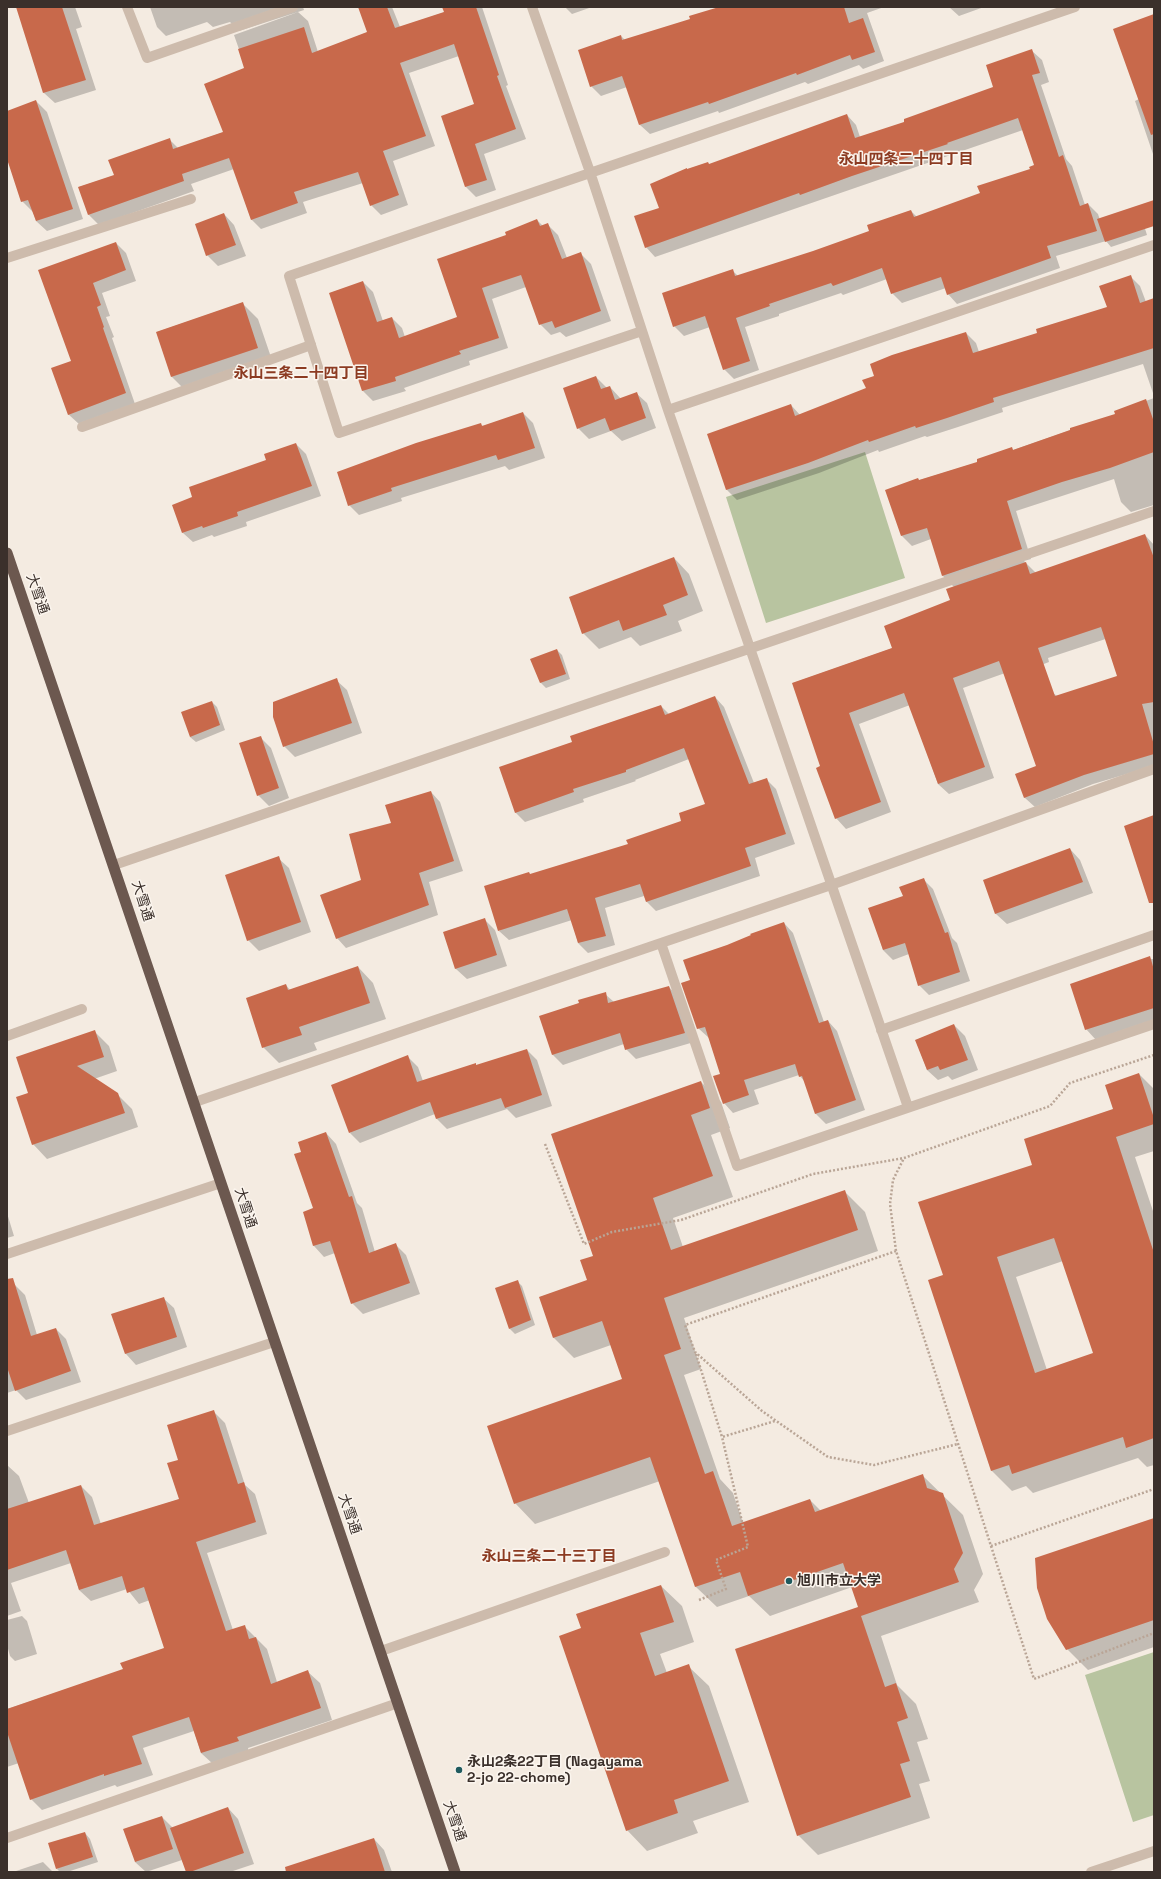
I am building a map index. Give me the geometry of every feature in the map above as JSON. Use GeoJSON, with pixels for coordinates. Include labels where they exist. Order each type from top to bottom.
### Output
{"type":"FeatureCollection","features":[{"type":"Feature","properties":{"kind":"highway","name":"大雪通"},"geometry":{"type":"LineString","coordinates":[[7,552],[195,1102],[274,1342],[455,1872]]}},
{"type":"Feature","properties":{"kind":"street"},"geometry":{"type":"LineString","coordinates":[[127,7],[147,58],[292,7]]}},
{"type":"Feature","properties":{"kind":"street"},"geometry":{"type":"LineString","coordinates":[[532,7],[590,172],[668,410],[908,1107]]}},
{"type":"Feature","properties":{"kind":"street"},"geometry":{"type":"LineString","coordinates":[[642,331],[340,433],[289,276],[1075,7]]}},
{"type":"Feature","properties":{"kind":"street"},"geometry":{"type":"LineString","coordinates":[[7,258],[192,199]]}},
{"type":"Feature","properties":{"kind":"street"},"geometry":{"type":"LineString","coordinates":[[668,410],[1154,245]]}},
{"type":"Feature","properties":{"kind":"street"},"geometry":{"type":"LineString","coordinates":[[82,427],[311,345]]}},
{"type":"Feature","properties":{"kind":"street"},"geometry":{"type":"LineString","coordinates":[[114,865],[1154,510]]}},
{"type":"Feature","properties":{"kind":"street"},"geometry":{"type":"LineString","coordinates":[[195,1102],[831,885],[1154,769]]}},
{"type":"Feature","properties":{"kind":"street"},"geometry":{"type":"LineString","coordinates":[[881,1030],[1154,935]]}},
{"type":"Feature","properties":{"kind":"street"},"geometry":{"type":"LineString","coordinates":[[661,943],[738,1166],[1154,1024]]}},
{"type":"Feature","properties":{"kind":"street"},"geometry":{"type":"LineString","coordinates":[[7,1036],[82,1009]]}},
{"type":"Feature","properties":{"kind":"street"},"geometry":{"type":"LineString","coordinates":[[7,1254],[221,1182]]}},
{"type":"Feature","properties":{"kind":"street"},"geometry":{"type":"LineString","coordinates":[[7,1431],[274,1342]]}},
{"type":"Feature","properties":{"kind":"street"},"geometry":{"type":"LineString","coordinates":[[381,1652],[665,1552]]}},
{"type":"Feature","properties":{"kind":"street"},"geometry":{"type":"LineString","coordinates":[[7,1838],[398,1703]]}},
{"type":"Feature","properties":{"kind":"street"},"geometry":{"type":"LineString","coordinates":[[1091,1872],[1154,1851]]}},
{"type":"Feature","properties":{"kind":"path"},"geometry":{"type":"LineString","coordinates":[[545,1144],[584,1244],[612,1232],[681,1220],[813,1174],[904,1158],[1050,1106],[1070,1083],[1154,1055]]}},
{"type":"Feature","properties":{"kind":"path"},"geometry":{"type":"LineString","coordinates":[[904,1158],[893,1180],[890,1204],[896,1252],[1034,1679],[1154,1633]]}},
{"type":"Feature","properties":{"kind":"path"},"geometry":{"type":"LineString","coordinates":[[699,1600],[726,1590],[716,1560],[748,1547],[722,1437],[685,1325],[896,1252]]}},
{"type":"Feature","properties":{"kind":"path"},"geometry":{"type":"LineString","coordinates":[[695,1352],[762,1411],[828,1457],[874,1465],[958,1444]]}},
{"type":"Feature","properties":{"kind":"path"},"geometry":{"type":"LineString","coordinates":[[722,1437],[776,1420]]}},
{"type":"Feature","properties":{"kind":"path"},"geometry":{"type":"LineString","coordinates":[[991,1546],[1154,1489]]}},
{"type":"Feature","properties":{"kind":"green space"},"geometry":{"type":"Polygon","coordinates":[[[865,452],[905,578],[766,623],[726,497],[865,452]]]}},
{"type":"Feature","properties":{"kind":"green space"},"geometry":{"type":"Polygon","coordinates":[[[1154,1652],[1154,1815],[1133,1822],[1085,1675],[1154,1652]]]}},
{"type":"Feature","properties":{"kind":"building"},"geometry":{"type":"Polygon","coordinates":[[[16,7],[62,7],[86,80],[43,93],[16,7]]]}},
{"type":"Feature","properties":{"kind":"building"},"geometry":{"type":"Polygon","coordinates":[[[358,7],[387,7],[395,28],[444,12],[442,7],[476,7],[499,75],[497,76],[516,129],[475,144],[487,180],[465,187],[441,116],[474,104],[454,44],[400,63],[426,136],[383,151],[399,195],[370,206],[358,172],[294,192],[298,203],[251,220],[229,158],[182,174],[184,181],[88,215],[78,187],[114,175],[108,160],[170,138],[173,149],[223,132],[204,84],[244,68],[238,49],[304,27],[312,53],[367,32],[358,7]]]}},
{"type":"Feature","properties":{"kind":"building"},"geometry":{"type":"Polygon","coordinates":[[[719,7],[844,7],[849,23],[863,18],[875,52],[852,60],[850,55],[797,75],[796,73],[709,104],[708,102],[639,125],[622,76],[590,87],[578,50],[621,35],[622,40],[690,19],[689,16],[719,7]]]}},
{"type":"Feature","properties":{"kind":"building"},"geometry":{"type":"Polygon","coordinates":[[[1154,14],[1154,134],[1151,135],[1113,29],[1154,14]]]}},
{"type":"Feature","properties":{"kind":"building"},"geometry":{"type":"Polygon","coordinates":[[[1032,49],[1040,73],[1032,75],[1059,157],[1063,155],[1080,206],[1088,203],[1097,231],[1047,246],[1051,258],[947,295],[941,277],[891,294],[882,268],[833,286],[831,283],[769,304],[770,306],[736,318],[750,361],[723,370],[705,316],[673,327],[662,293],[733,269],[735,276],[813,251],[869,231],[867,225],[911,210],[914,217],[980,193],[977,186],[1030,169],[1029,167],[1034,165],[1018,118],[947,143],[948,144],[800,195],[799,193],[645,248],[634,216],[659,208],[650,184],[687,168],[708,162],[709,164],[847,114],[855,138],[904,122],[904,119],[993,87],[986,65],[1032,49]]]}},
{"type":"Feature","properties":{"kind":"building"},"geometry":{"type":"Polygon","coordinates":[[[36,100],[73,209],[36,221],[28,200],[21,202],[7,159],[7,111],[36,100]]]}},
{"type":"Feature","properties":{"kind":"building"},"geometry":{"type":"Polygon","coordinates":[[[1154,200],[1154,226],[1105,242],[1097,219],[1154,200]]]}},
{"type":"Feature","properties":{"kind":"building"},"geometry":{"type":"Polygon","coordinates":[[[224,213],[236,245],[206,256],[195,224],[224,213]]]}},
{"type":"Feature","properties":{"kind":"building"},"geometry":{"type":"Polygon","coordinates":[[[537,219],[540,226],[548,223],[562,259],[581,252],[601,311],[555,328],[552,321],[539,325],[521,275],[482,288],[499,338],[459,351],[461,354],[395,377],[396,381],[362,391],[329,293],[363,281],[377,322],[392,317],[399,338],[457,317],[437,259],[506,235],[505,232],[537,219]]]}},
{"type":"Feature","properties":{"kind":"building"},"geometry":{"type":"Polygon","coordinates":[[[116,242],[126,270],[93,283],[101,305],[97,307],[104,327],[103,328],[126,393],[68,415],[51,368],[71,361],[38,270],[116,242]]]}},
{"type":"Feature","properties":{"kind":"building"},"geometry":{"type":"Polygon","coordinates":[[[1131,275],[1140,303],[1154,298],[1154,348],[993,398],[994,402],[916,428],[915,426],[869,442],[868,440],[808,463],[726,490],[707,434],[791,404],[795,416],[866,388],[862,380],[874,376],[870,364],[892,355],[966,332],[973,353],[1037,333],[1036,329],[1107,307],[1099,286],[1131,275]]]}},
{"type":"Feature","properties":{"kind":"building"},"geometry":{"type":"Polygon","coordinates":[[[243,302],[258,348],[171,377],[156,332],[243,302]]]}},
{"type":"Feature","properties":{"kind":"building"},"geometry":{"type":"Polygon","coordinates":[[[596,376],[601,389],[610,386],[615,400],[637,392],[646,418],[610,431],[605,418],[577,429],[563,388],[596,376]]]}},
{"type":"Feature","properties":{"kind":"building"},"geometry":{"type":"Polygon","coordinates":[[[1146,399],[1154,422],[1154,452],[1110,468],[1062,482],[1007,501],[1022,549],[942,576],[927,528],[901,536],[885,490],[918,478],[919,480],[977,462],[977,459],[1012,447],[1013,450],[1070,430],[1070,428],[1115,414],[1114,411],[1146,399]]]}},
{"type":"Feature","properties":{"kind":"building"},"geometry":{"type":"Polygon","coordinates":[[[523,412],[535,448],[498,460],[496,455],[391,488],[392,491],[348,506],[337,472],[416,443],[481,423],[482,426],[523,412]]]}},
{"type":"Feature","properties":{"kind":"building"},"geometry":{"type":"Polygon","coordinates":[[[296,443],[312,486],[237,512],[238,516],[203,528],[202,526],[182,533],[172,505],[192,497],[189,487],[266,460],[264,454],[296,443]]]}},
{"type":"Feature","properties":{"kind":"building"},"geometry":{"type":"Polygon","coordinates":[[[1145,534],[1154,558],[1154,702],[1142,704],[1154,745],[1154,754],[1084,775],[1024,798],[1015,774],[1036,766],[999,661],[953,678],[985,767],[938,784],[904,693],[849,713],[881,802],[835,819],[816,768],[820,766],[792,683],[892,648],[884,626],[950,600],[946,589],[1026,562],[1030,574],[1145,534]],[[1101,627],[1038,648],[1055,696],[1117,676],[1101,627]]]}},
{"type":"Feature","properties":{"kind":"building"},"geometry":{"type":"Polygon","coordinates":[[[674,557],[688,595],[663,605],[667,615],[623,631],[619,620],[582,634],[569,597],[674,557]]]}},
{"type":"Feature","properties":{"kind":"building"},"geometry":{"type":"Polygon","coordinates":[[[557,649],[566,674],[540,683],[530,659],[557,649]]]}},
{"type":"Feature","properties":{"kind":"building"},"geometry":{"type":"Polygon","coordinates":[[[337,678],[352,723],[283,747],[273,717],[273,702],[337,678]]]}},
{"type":"Feature","properties":{"kind":"building"},"geometry":{"type":"Polygon","coordinates":[[[715,696],[749,784],[767,778],[786,834],[745,848],[751,866],[646,902],[640,884],[595,898],[606,936],[578,943],[567,909],[498,931],[484,886],[529,872],[530,874],[628,844],[626,840],[681,821],[679,813],[705,804],[684,748],[626,770],[626,772],[573,789],[574,792],[515,813],[499,767],[572,742],[570,736],[661,705],[665,715],[715,696]]]}},
{"type":"Feature","properties":{"kind":"building"},"geometry":{"type":"Polygon","coordinates":[[[212,701],[220,725],[190,737],[181,712],[212,701]]]}},
{"type":"Feature","properties":{"kind":"building"},"geometry":{"type":"Polygon","coordinates":[[[261,736],[279,788],[257,796],[239,743],[261,736]]]}},
{"type":"Feature","properties":{"kind":"building"},"geometry":{"type":"Polygon","coordinates":[[[431,791],[454,861],[419,873],[429,905],[336,939],[320,895],[361,880],[349,834],[391,823],[385,805],[431,791]]]}},
{"type":"Feature","properties":{"kind":"building"},"geometry":{"type":"Polygon","coordinates":[[[1154,815],[1154,903],[1149,903],[1124,826],[1154,815]]]}},
{"type":"Feature","properties":{"kind":"building"},"geometry":{"type":"Polygon","coordinates":[[[1070,848],[1083,882],[995,914],[983,880],[1070,848]]]}},
{"type":"Feature","properties":{"kind":"building"},"geometry":{"type":"Polygon","coordinates":[[[279,856],[301,922],[247,941],[225,875],[279,856]]]}},
{"type":"Feature","properties":{"kind":"building"},"geometry":{"type":"Polygon","coordinates":[[[924,878],[945,933],[948,932],[960,972],[918,986],[905,943],[883,950],[868,908],[903,896],[899,887],[924,878]]]}},
{"type":"Feature","properties":{"kind":"building"},"geometry":{"type":"Polygon","coordinates":[[[485,918],[497,955],[455,969],[443,932],[485,918]]]}},
{"type":"Feature","properties":{"kind":"building"},"geometry":{"type":"Polygon","coordinates":[[[784,922],[819,1023],[828,1020],[856,1100],[815,1114],[802,1076],[799,1077],[795,1064],[744,1080],[749,1095],[723,1104],[713,1076],[720,1074],[705,1027],[697,1029],[681,983],[690,980],[683,960],[727,945],[751,935],[750,934],[784,922]]]}},
{"type":"Feature","properties":{"kind":"building"},"geometry":{"type":"Polygon","coordinates":[[[1150,956],[1154,970],[1154,1008],[1085,1030],[1070,984],[1150,956]]]}},
{"type":"Feature","properties":{"kind":"building"},"geometry":{"type":"Polygon","coordinates":[[[358,966],[370,1003],[299,1027],[302,1035],[262,1048],[246,998],[286,984],[288,990],[358,966]]]}},
{"type":"Feature","properties":{"kind":"building"},"geometry":{"type":"Polygon","coordinates":[[[669,986],[685,1033],[625,1050],[620,1033],[552,1055],[539,1016],[579,1003],[578,1000],[606,992],[608,1003],[669,986]]]}},
{"type":"Feature","properties":{"kind":"building"},"geometry":{"type":"Polygon","coordinates":[[[954,1024],[968,1060],[940,1070],[938,1066],[927,1070],[915,1040],[954,1024]]]}},
{"type":"Feature","properties":{"kind":"building"},"geometry":{"type":"Polygon","coordinates":[[[95,1030],[104,1057],[77,1066],[118,1093],[125,1113],[32,1145],[16,1097],[28,1093],[16,1057],[95,1030]]]}},
{"type":"Feature","properties":{"kind":"building"},"geometry":{"type":"Polygon","coordinates":[[[527,1049],[542,1095],[505,1108],[501,1098],[436,1119],[430,1102],[349,1133],[331,1085],[408,1055],[417,1082],[476,1063],[476,1065],[527,1049]]]}},
{"type":"Feature","properties":{"kind":"building"},"geometry":{"type":"Polygon","coordinates":[[[1139,1073],[1154,1118],[1154,1124],[1116,1137],[1154,1253],[1154,1438],[1126,1448],[1123,1437],[1012,1474],[1009,1465],[991,1471],[928,1280],[943,1275],[918,1202],[1032,1165],[1024,1139],[1113,1109],[1105,1085],[1139,1073]],[[1054,1238],[997,1257],[1035,1373],[1093,1353],[1054,1238]]]}},
{"type":"Feature","properties":{"kind":"building"},"geometry":{"type":"Polygon","coordinates":[[[701,1081],[710,1108],[691,1115],[713,1176],[653,1198],[671,1250],[845,1190],[858,1230],[664,1298],[681,1349],[664,1355],[705,1474],[713,1471],[732,1526],[810,1499],[815,1512],[923,1474],[927,1488],[943,1493],[963,1553],[954,1569],[959,1582],[861,1616],[885,1687],[896,1683],[908,1718],[897,1722],[910,1761],[900,1764],[911,1797],[797,1836],[735,1649],[858,1607],[843,1563],[748,1596],[740,1572],[695,1587],[650,1457],[514,1504],[487,1426],[622,1379],[602,1321],[553,1338],[539,1297],[587,1280],[580,1260],[593,1256],[551,1134],[701,1081]]]}},
{"type":"Feature","properties":{"kind":"building"},"geometry":{"type":"Polygon","coordinates":[[[326,1132],[349,1197],[352,1196],[369,1253],[396,1243],[410,1283],[351,1304],[330,1241],[313,1246],[303,1212],[313,1208],[294,1154],[301,1152],[298,1142],[326,1132]]]}},
{"type":"Feature","properties":{"kind":"building"},"geometry":{"type":"Polygon","coordinates":[[[13,1278],[31,1336],[56,1328],[71,1371],[15,1391],[7,1367],[7,1279],[13,1278]]]}},
{"type":"Feature","properties":{"kind":"building"},"geometry":{"type":"Polygon","coordinates":[[[518,1280],[531,1320],[509,1329],[495,1288],[518,1280]]]}},
{"type":"Feature","properties":{"kind":"building"},"geometry":{"type":"Polygon","coordinates":[[[164,1297],[177,1337],[125,1354],[111,1314],[164,1297]]]}},
{"type":"Feature","properties":{"kind":"building"},"geometry":{"type":"Polygon","coordinates":[[[214,1410],[238,1484],[244,1482],[256,1522],[196,1542],[226,1631],[245,1625],[249,1639],[256,1637],[271,1684],[308,1670],[321,1708],[237,1737],[239,1741],[201,1753],[189,1717],[132,1736],[142,1764],[104,1776],[104,1774],[30,1800],[7,1732],[7,1709],[123,1669],[120,1663],[164,1648],[144,1587],[127,1593],[122,1576],[79,1590],[66,1550],[7,1570],[7,1509],[81,1485],[94,1525],[179,1499],[167,1463],[178,1460],[167,1425],[214,1410]]]}},
{"type":"Feature","properties":{"kind":"building"},"geometry":{"type":"Polygon","coordinates":[[[1154,1518],[1154,1620],[1066,1650],[1047,1619],[1037,1588],[1035,1558],[1154,1518]]]}},
{"type":"Feature","properties":{"kind":"building"},"geometry":{"type":"Polygon","coordinates":[[[661,1585],[674,1622],[640,1633],[655,1676],[689,1664],[729,1781],[674,1800],[678,1813],[626,1831],[559,1636],[581,1628],[576,1614],[661,1585]]]}},
{"type":"Feature","properties":{"kind":"building"},"geometry":{"type":"Polygon","coordinates":[[[228,1807],[244,1853],[190,1872],[186,1872],[170,1828],[228,1807]]]}},
{"type":"Feature","properties":{"kind":"building"},"geometry":{"type":"Polygon","coordinates":[[[162,1816],[173,1849],[135,1862],[123,1829],[162,1816]]]}},
{"type":"Feature","properties":{"kind":"building"},"geometry":{"type":"Polygon","coordinates":[[[85,1832],[93,1857],[56,1869],[48,1843],[85,1832]]]}},
{"type":"Feature","properties":{"kind":"building"},"geometry":{"type":"Polygon","coordinates":[[[374,1838],[385,1872],[286,1872],[285,1867],[374,1838]]]}},
{"type":"Feature","properties":{"kind":"place","name":"旭川市立大学"},"geometry":{"type":"Point","coordinates":[789,1581]}},
{"type":"Feature","properties":{"kind":"place","name":"永山2条22丁目 (Nagayama 2-jo 22-chome)"},"geometry":{"type":"Point","coordinates":[459,1770]}},
{"type":"Feature","properties":{"kind":"district","name":"永山四条二十四丁目"},"geometry":{"type":"Point","coordinates":[906,160]}},
{"type":"Feature","properties":{"kind":"district","name":"永山三条二十四丁目"},"geometry":{"type":"Point","coordinates":[301,374]}},
{"type":"Feature","properties":{"kind":"district","name":"永山三条二十三丁目"},"geometry":{"type":"Point","coordinates":[549,1557]}}]}
